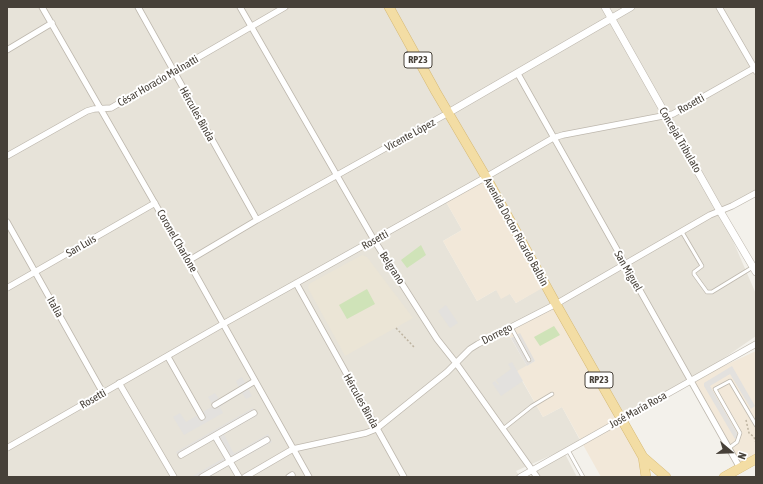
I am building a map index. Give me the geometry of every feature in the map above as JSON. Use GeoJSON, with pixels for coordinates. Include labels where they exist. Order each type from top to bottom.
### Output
{"type":"FeatureCollection","features":[{"type":"Feature","properties":{"kind":"main road","name":"Avenida Doctor Ricardo Balbín"},"geometry":{"type":"LineString","coordinates":[[389,7],[643,457],[666,477]]}},
{"type":"Feature","properties":{"kind":"main road","name":"Avenida Doctor Ricardo Balbín"},"geometry":{"type":"LineString","coordinates":[[643,457],[646,477]]}},
{"type":"Feature","properties":{"kind":"main road"},"geometry":{"type":"LineString","coordinates":[[724,477],[756,459]]}},
{"type":"Feature","properties":{"kind":"street","name":"Coronel Charlone"},"geometry":{"type":"LineString","coordinates":[[42,7],[310,477]]}},
{"type":"Feature","properties":{"kind":"street","name":"Hércules Binda"},"geometry":{"type":"LineString","coordinates":[[138,7],[256,220]]}},
{"type":"Feature","properties":{"kind":"street","name":"Belgrano"},"geometry":{"type":"LineString","coordinates":[[240,7],[374,240],[437,339],[456,363],[537,477]]}},
{"type":"Feature","properties":{"kind":"street","name":"César Horacio Malnatti"},"geometry":{"type":"LineString","coordinates":[[7,156],[88,111],[94,109],[101,110],[111,108],[285,7]]}},
{"type":"Feature","properties":{"kind":"street","name":"Concejal Tribulato"},"geometry":{"type":"LineString","coordinates":[[605,7],[755,270]]}},
{"type":"Feature","properties":{"kind":"street","name":"Vicente López"},"geometry":{"type":"LineString","coordinates":[[188,261],[256,220],[518,74],[631,7]]}},
{"type":"Feature","properties":{"kind":"street"},"geometry":{"type":"LineString","coordinates":[[719,7],[755,69]]}},
{"type":"Feature","properties":{"kind":"street"},"geometry":{"type":"LineString","coordinates":[[7,50],[52,23]]}},
{"type":"Feature","properties":{"kind":"street","name":"Rosetti"},"geometry":{"type":"LineString","coordinates":[[7,448],[119,383],[168,357],[223,324],[553,138],[666,116],[680,111],[755,69]]}},
{"type":"Feature","properties":{"kind":"street","name":"San Miguel"},"geometry":{"type":"LineString","coordinates":[[518,74],[740,468]]}},
{"type":"Feature","properties":{"kind":"street","name":"Dorrego"},"geometry":{"type":"LineString","coordinates":[[245,477],[293,449],[366,433],[376,429],[447,372],[470,349],[478,344],[556,304],[710,215],[756,192]]}},
{"type":"Feature","properties":{"kind":"street","name":"San Luis"},"geometry":{"type":"LineString","coordinates":[[7,288],[155,203]]}},
{"type":"Feature","properties":{"kind":"street","name":"Italia"},"geometry":{"type":"LineString","coordinates":[[7,222],[104,393]]}},
{"type":"Feature","properties":{"kind":"street","name":"Hércules Binda"},"geometry":{"type":"LineString","coordinates":[[296,283],[404,477]]}},
{"type":"Feature","properties":{"kind":"street","name":"José María Rosa"},"geometry":{"type":"LineString","coordinates":[[520,477],[756,344]]}},
{"type":"Feature","properties":{"kind":"street"},"geometry":{"type":"LineString","coordinates":[[168,357],[202,417]]}},
{"type":"Feature","properties":{"kind":"street"},"geometry":{"type":"LineString","coordinates":[[215,405],[255,381]]}},
{"type":"Feature","properties":{"kind":"street"},"geometry":{"type":"LineString","coordinates":[[119,383],[174,477]]}},
{"type":"Feature","properties":{"kind":"street"},"geometry":{"type":"LineString","coordinates":[[181,455],[254,414]]}},
{"type":"Feature","properties":{"kind":"street"},"geometry":{"type":"LineString","coordinates":[[215,436],[239,477]]}},
{"type":"Feature","properties":{"kind":"street"},"geometry":{"type":"LineString","coordinates":[[202,477],[267,440]]}},
{"type":"Feature","properties":{"kind":"lane"},"geometry":{"type":"LineString","coordinates":[[682,232],[702,266],[694,272],[694,274],[707,292],[712,292],[755,270]]}},
{"type":"Feature","properties":{"kind":"lane"},"geometry":{"type":"LineString","coordinates":[[511,327],[529,360]]}},
{"type":"Feature","properties":{"kind":"lane"},"geometry":{"type":"LineString","coordinates":[[729,448],[737,442],[740,433],[715,389],[730,380],[756,425]]}},
{"type":"Feature","properties":{"kind":"lane"},"geometry":{"type":"LineString","coordinates":[[503,429],[532,406],[552,394]]}},
{"type":"Feature","properties":{"kind":"lane"},"geometry":{"type":"LineString","coordinates":[[568,450],[583,477]]}},
{"type":"Feature","properties":{"kind":"path"},"geometry":{"type":"LineString","coordinates":[[396,328],[414,347]]}},
{"type":"Feature","properties":{"kind":"path"},"geometry":{"type":"LineString","coordinates":[[746,420],[749,433],[754,437],[756,443]]}},
{"type":"Feature","properties":{"kind":"shaded area"},"geometry":{"type":"Polygon","coordinates":[[[7,7],[756,7],[756,193],[720,211],[756,294],[756,336],[691,381],[622,419],[556,304],[506,330],[527,366],[517,372],[543,417],[562,407],[581,442],[516,471],[520,477],[7,477],[7,7]],[[445,200],[462,230],[443,241],[477,301],[496,290],[510,294],[516,303],[546,285],[445,200]]]}},
{"type":"Feature","properties":{"kind":"shaded area"},"geometry":{"type":"Polygon","coordinates":[[[486,177],[546,286],[516,303],[510,294],[501,299],[496,290],[477,301],[443,241],[462,230],[445,200],[486,177]]]}},
{"type":"Feature","properties":{"kind":"shaded area"},"geometry":{"type":"Polygon","coordinates":[[[362,255],[367,257],[413,318],[345,356],[308,288],[309,284],[362,255]]]}},
{"type":"Feature","properties":{"kind":"shaded area"},"geometry":{"type":"Polygon","coordinates":[[[556,304],[643,457],[646,477],[601,477],[562,407],[543,417],[517,371],[535,361],[517,334],[511,338],[506,329],[556,304]]]}},
{"type":"Feature","properties":{"kind":"shaded area"},"geometry":{"type":"Polygon","coordinates":[[[446,305],[458,323],[450,328],[438,311],[446,305]]]}},
{"type":"Feature","properties":{"kind":"shaded area"},"geometry":{"type":"Polygon","coordinates":[[[520,333],[535,361],[527,366],[511,338],[520,333]]]}},
{"type":"Feature","properties":{"kind":"shaded area"},"geometry":{"type":"Polygon","coordinates":[[[756,351],[756,459],[740,468],[691,381],[756,351]]]}},
{"type":"Feature","properties":{"kind":"shaded area"},"geometry":{"type":"Polygon","coordinates":[[[512,362],[523,381],[501,396],[492,383],[495,381],[498,385],[499,384],[496,380],[511,369],[508,364],[512,362]]]}},
{"type":"Feature","properties":{"kind":"shaded area"},"geometry":{"type":"Polygon","coordinates":[[[732,366],[755,406],[751,409],[730,374],[710,386],[737,433],[737,437],[735,439],[704,386],[704,383],[732,366]]]}},
{"type":"Feature","properties":{"kind":"shaded area"},"geometry":{"type":"Polygon","coordinates":[[[242,377],[252,396],[246,399],[242,393],[228,401],[220,407],[223,413],[184,435],[173,417],[180,413],[186,422],[213,406],[208,397],[215,393],[219,399],[239,388],[236,381],[242,377]]]}},
{"type":"Feature","properties":{"kind":"shaded area"},"geometry":{"type":"Polygon","coordinates":[[[253,408],[257,416],[224,434],[233,452],[235,453],[268,434],[272,442],[234,463],[234,467],[231,469],[228,466],[209,477],[191,477],[224,458],[214,441],[213,440],[180,459],[176,452],[253,408]]]}},
{"type":"Feature","properties":{"kind":"shaded area"},"geometry":{"type":"Polygon","coordinates":[[[564,452],[577,477],[537,477],[532,470],[564,452]]]}},
{"type":"Feature","properties":{"kind":"green space"},"geometry":{"type":"Polygon","coordinates":[[[421,245],[426,255],[407,268],[401,260],[421,245]]]}},
{"type":"Feature","properties":{"kind":"green space"},"geometry":{"type":"Polygon","coordinates":[[[367,289],[375,304],[347,319],[339,305],[367,289]]]}},
{"type":"Feature","properties":{"kind":"green space"},"geometry":{"type":"Polygon","coordinates":[[[554,326],[560,335],[540,346],[534,337],[554,326]]]}}]}
